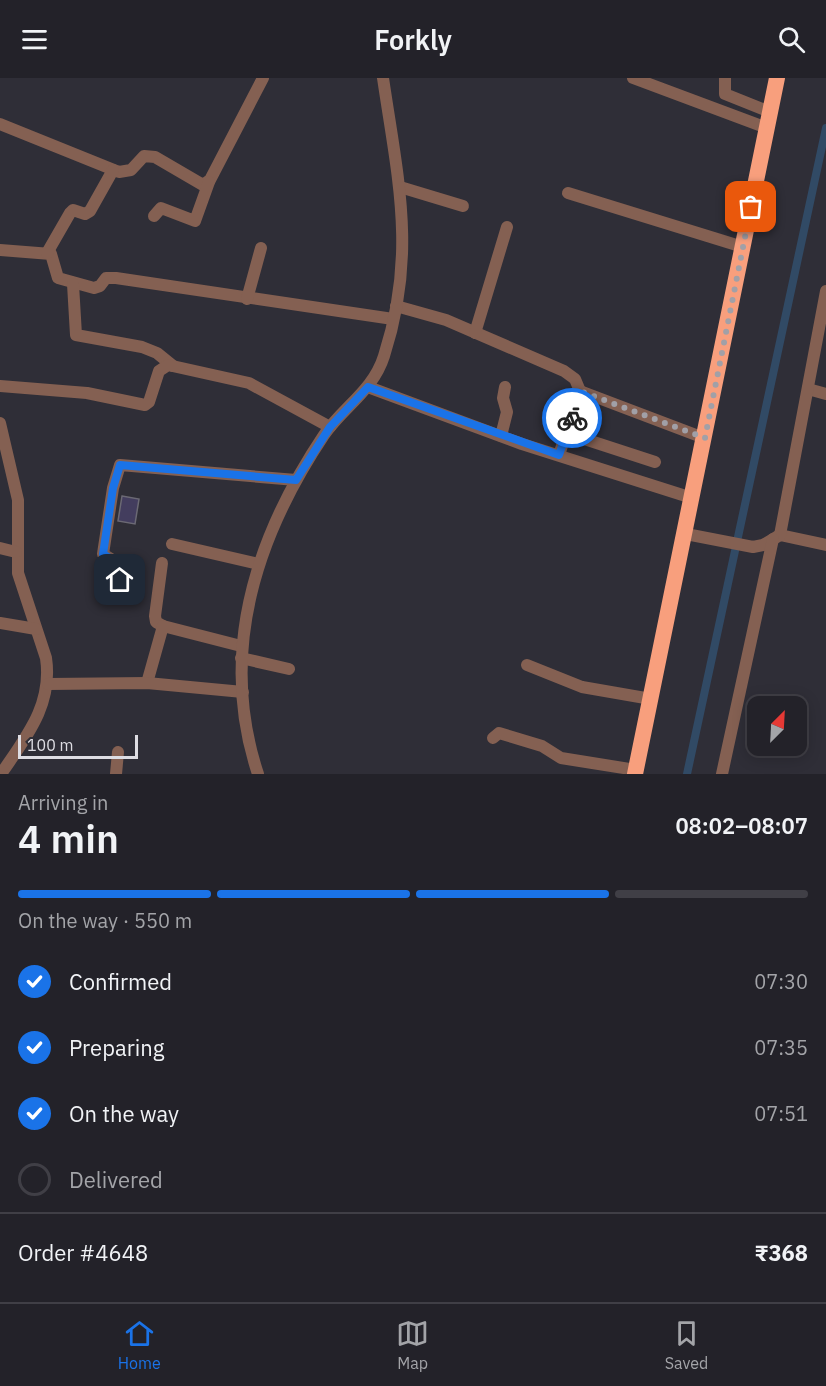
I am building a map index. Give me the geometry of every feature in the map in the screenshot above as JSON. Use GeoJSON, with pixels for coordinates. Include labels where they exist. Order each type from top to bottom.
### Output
{"type":"FeatureCollection","features":[{"type":"Feature","properties":{"kind":"highway"},"geometry":{"type":"LineString","coordinates":[[636,772],[777,78]]}},
{"type":"Feature","properties":{"kind":"street"},"geometry":{"type":"LineString","coordinates":[[154,216],[161,208],[195,221],[209,182],[263,78]]}},
{"type":"Feature","properties":{"kind":"street"},"geometry":{"type":"LineString","coordinates":[[258,774],[245,725],[243,692],[241,652],[248,602],[275,524],[296,480],[330,427],[368,387],[383,358],[396,306],[403,254],[400,187],[383,78]]}},
{"type":"Feature","properties":{"kind":"street"},"geometry":{"type":"LineString","coordinates":[[633,78],[769,120]]}},
{"type":"Feature","properties":{"kind":"street"},"geometry":{"type":"LineString","coordinates":[[725,78],[725,94],[769,120]]}},
{"type":"Feature","properties":{"kind":"street"},"geometry":{"type":"LineString","coordinates":[[0,124],[113,170],[125,173],[139,159],[149,156],[198,184],[209,182]]}},
{"type":"Feature","properties":{"kind":"street"},"geometry":{"type":"LineString","coordinates":[[47,253],[73,210],[85,214],[90,211],[113,170]]}},
{"type":"Feature","properties":{"kind":"street"},"geometry":{"type":"LineString","coordinates":[[400,187],[463,207]]}},
{"type":"Feature","properties":{"kind":"street"},"geometry":{"type":"LineString","coordinates":[[568,193],[743,247]]}},
{"type":"Feature","properties":{"kind":"street"},"geometry":{"type":"LineString","coordinates":[[475,333],[507,227]]}},
{"type":"Feature","properties":{"kind":"street"},"geometry":{"type":"LineString","coordinates":[[247,299],[261,248]]}},
{"type":"Feature","properties":{"kind":"street"},"geometry":{"type":"LineString","coordinates":[[0,250],[47,253],[53,258],[58,278],[73,284],[98,287],[108,277],[393,319]]}},
{"type":"Feature","properties":{"kind":"street"},"geometry":{"type":"LineString","coordinates":[[73,284],[76,335],[142,347],[157,353],[173,366]]}},
{"type":"Feature","properties":{"kind":"street"},"geometry":{"type":"LineString","coordinates":[[722,774],[808,389],[826,291]]}},
{"type":"Feature","properties":{"kind":"street"},"geometry":{"type":"LineString","coordinates":[[396,306],[428,314],[564,371],[575,378],[580,391],[559,455]]}},
{"type":"Feature","properties":{"kind":"street"},"geometry":{"type":"LineString","coordinates":[[813,358],[826,361]]}},
{"type":"Feature","properties":{"kind":"street"},"geometry":{"type":"LineString","coordinates":[[0,386],[87,393],[146,405],[159,370],[165,366],[173,366],[249,383],[330,427]]}},
{"type":"Feature","properties":{"kind":"street"},"geometry":{"type":"LineString","coordinates":[[368,387],[501,436],[692,498]]}},
{"type":"Feature","properties":{"kind":"street"},"geometry":{"type":"LineString","coordinates":[[501,436],[507,412],[503,398],[505,387]]}},
{"type":"Feature","properties":{"kind":"street"},"geometry":{"type":"LineString","coordinates":[[808,389],[826,394]]}},
{"type":"Feature","properties":{"kind":"street"},"geometry":{"type":"LineString","coordinates":[[580,391],[705,438]]}},
{"type":"Feature","properties":{"kind":"street"},"geometry":{"type":"LineString","coordinates":[[0,423],[4,459],[18,500],[16,552],[18,573],[46,658],[48,684],[36,720],[5,757],[1,774]]}},
{"type":"Feature","properties":{"kind":"street"},"geometry":{"type":"LineString","coordinates":[[567,433],[655,462]]}},
{"type":"Feature","properties":{"kind":"street"},"geometry":{"type":"LineString","coordinates":[[120,580],[116,562],[103,554],[113,488],[120,465],[296,480]]}},
{"type":"Feature","properties":{"kind":"street"},"geometry":{"type":"LineString","coordinates":[[686,534],[753,547],[763,545],[776,537],[826,545]]}},
{"type":"Feature","properties":{"kind":"street"},"geometry":{"type":"LineString","coordinates":[[172,544],[260,564]]}},
{"type":"Feature","properties":{"kind":"street"},"geometry":{"type":"LineString","coordinates":[[0,548],[16,552]]}},
{"type":"Feature","properties":{"kind":"street"},"geometry":{"type":"LineString","coordinates":[[162,563],[156,622],[289,669]]}},
{"type":"Feature","properties":{"kind":"street"},"geometry":{"type":"LineString","coordinates":[[0,623],[36,629]]}},
{"type":"Feature","properties":{"kind":"street"},"geometry":{"type":"LineString","coordinates":[[147,683],[163,626]]}},
{"type":"Feature","properties":{"kind":"street"},"geometry":{"type":"LineString","coordinates":[[527,665],[582,687],[651,699]]}},
{"type":"Feature","properties":{"kind":"street"},"geometry":{"type":"LineString","coordinates":[[48,684],[147,683],[243,692]]}},
{"type":"Feature","properties":{"kind":"street"},"geometry":{"type":"LineString","coordinates":[[493,738],[499,734],[508,735],[542,746],[561,758],[636,772]]}},
{"type":"Feature","properties":{"kind":"street"},"geometry":{"type":"LineString","coordinates":[[116,774],[118,752]]}},
{"type":"Feature","properties":{"kind":"building"},"geometry":{"type":"Polygon","coordinates":[[[122,496],[139,499],[135,524],[118,521],[122,496]]]}},
{"type":"Feature","properties":{"kind":"waterway"},"geometry":{"type":"LineString","coordinates":[[687,774],[826,128]]}},
{"type":"Feature","properties":{"kind":"way so far"},"geometry":{"type":"LineString","coordinates":[[572,418],[580,391],[705,438],[751,207]]}},
{"type":"Feature","properties":{"kind":"route"},"geometry":{"type":"LineString","coordinates":[[120,580],[116,562],[103,554],[113,488],[120,465],[296,480],[330,427],[368,387],[522,444],[559,455],[572,418]]}}]}
